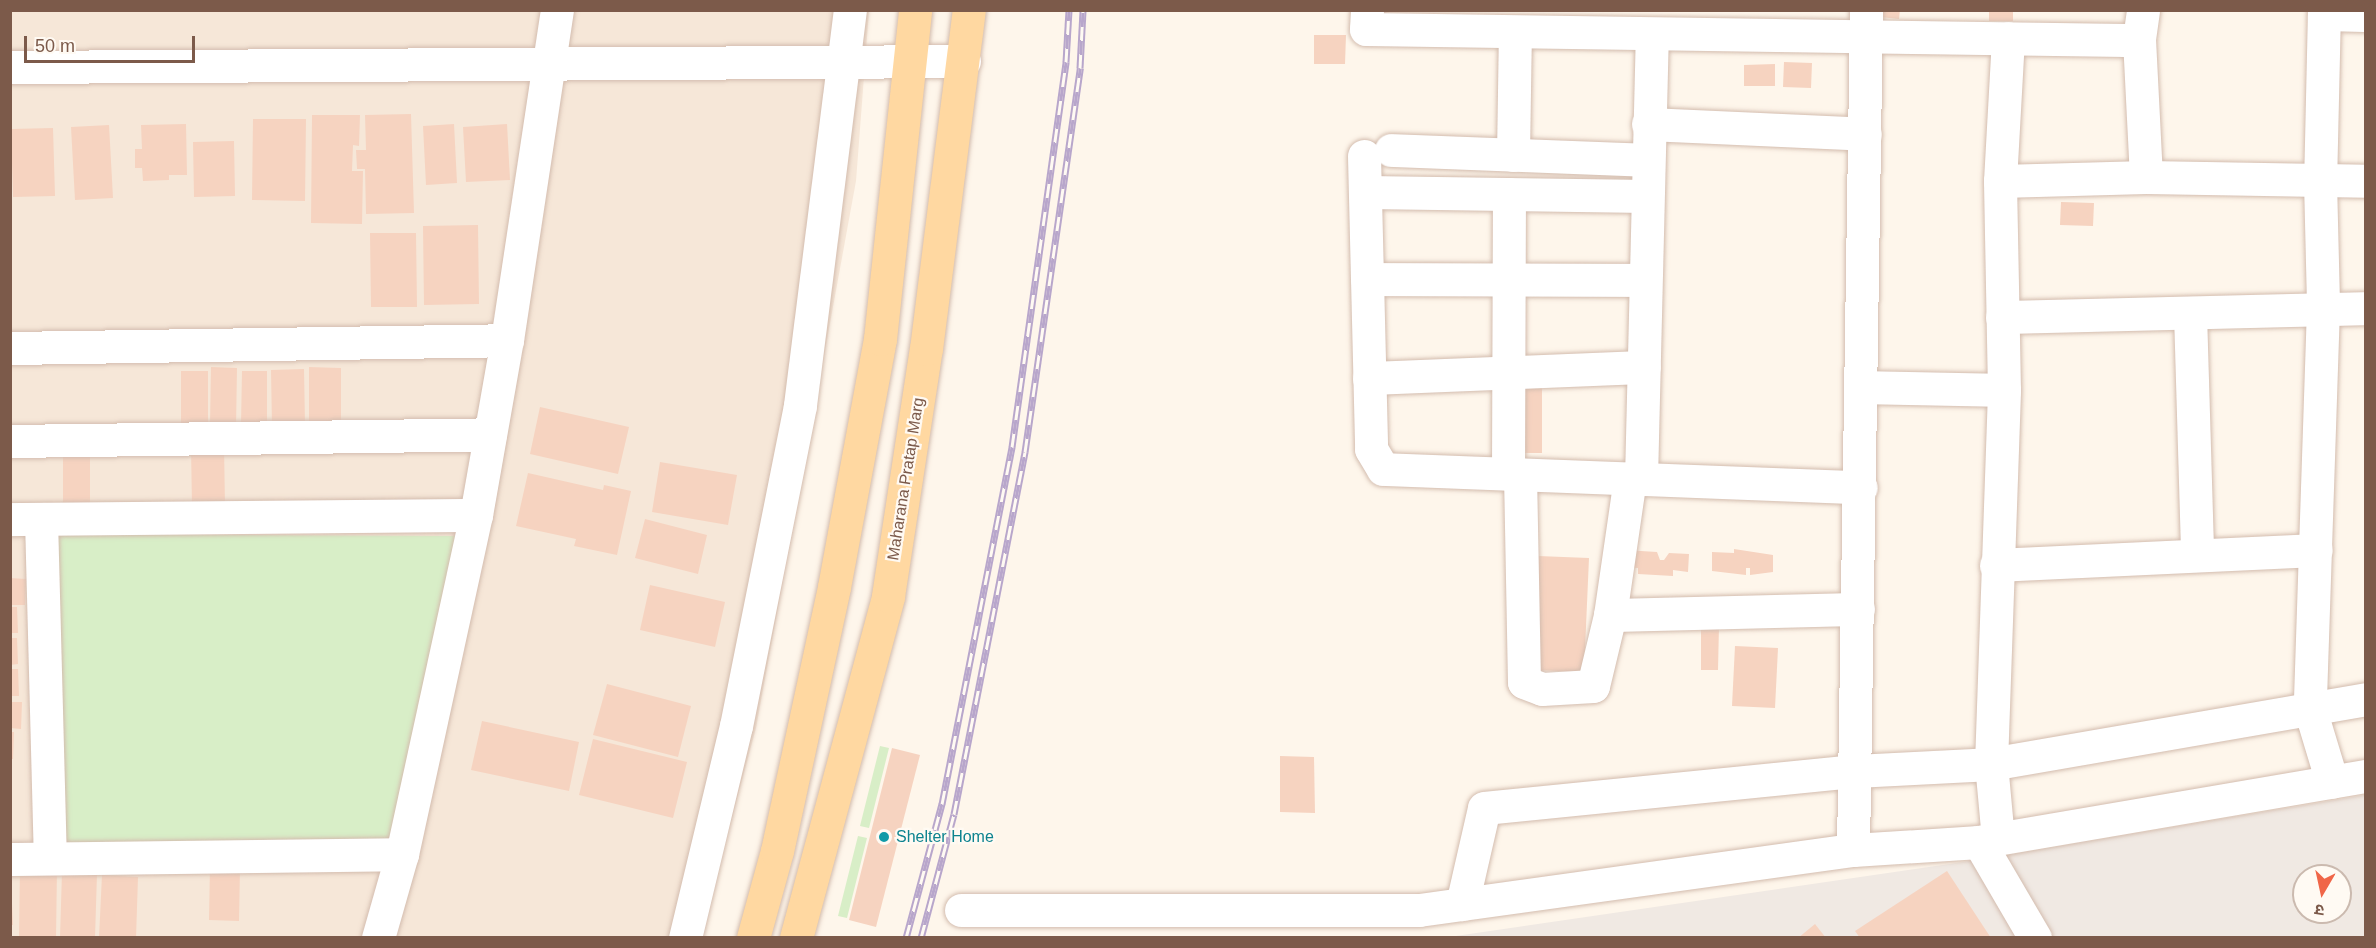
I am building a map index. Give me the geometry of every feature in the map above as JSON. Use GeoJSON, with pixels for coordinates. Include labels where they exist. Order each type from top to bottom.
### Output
{"type":"FeatureCollection","features":[{"type":"Feature","properties":{"kind":"main road"},"geometry":{"type":"LineString","coordinates":[[753,938],[777,851],[832,598],[880,339],[915,10]]}},
{"type":"Feature","properties":{"kind":"main road","name":"Maharana Pratap Marg"},"geometry":{"type":"LineString","coordinates":[[796,938],[888,596],[926,348],[969,10]]}},
{"type":"Feature","properties":{"kind":"street"},"geometry":{"type":"LineString","coordinates":[[378,938],[402,854],[476,515],[552,61],[557,10]]}},
{"type":"Feature","properties":{"kind":"street"},"geometry":{"type":"LineString","coordinates":[[685,938],[736,726],[800,405],[850,10]]}},
{"type":"Feature","properties":{"kind":"street"},"geometry":{"type":"LineString","coordinates":[[1367,10],[1366,29],[1500,25],[1652,34],[1866,24],[2008,38],[2141,25],[2146,177]]}},
{"type":"Feature","properties":{"kind":"street"},"geometry":{"type":"LineString","coordinates":[[2332,782],[2310,709],[2323,307],[2320,181],[2324,12],[2366,15]]}},
{"type":"Feature","properties":{"kind":"street"},"geometry":{"type":"LineString","coordinates":[[1853,850],[1861,487],[1866,24]]}},
{"type":"Feature","properties":{"kind":"street"},"geometry":{"type":"LineString","coordinates":[[1500,25],[1513,155]]}},
{"type":"Feature","properties":{"kind":"street"},"geometry":{"type":"LineString","coordinates":[[1509,194],[1509,372],[1524,682],[1542,689],[1593,686],[1610,615],[1636,478],[1644,367],[1647,160],[1652,34]]}},
{"type":"Feature","properties":{"kind":"street"},"geometry":{"type":"LineString","coordinates":[[2008,38],[2000,181],[2004,390],[1988,841],[2034,938]]}},
{"type":"Feature","properties":{"kind":"street"},"geometry":{"type":"LineString","coordinates":[[10,67],[552,61],[910,59],[964,61]]}},
{"type":"Feature","properties":{"kind":"street"},"geometry":{"type":"LineString","coordinates":[[1648,124],[1865,134]]}},
{"type":"Feature","properties":{"kind":"street"},"geometry":{"type":"LineString","coordinates":[[1647,160],[1377,153],[1366,192],[1367,279],[1371,449],[1383,469],[1861,487]]}},
{"type":"Feature","properties":{"kind":"street"},"geometry":{"type":"LineString","coordinates":[[2000,181],[2146,177],[2366,182]]}},
{"type":"Feature","properties":{"kind":"street"},"geometry":{"type":"LineString","coordinates":[[1366,192],[1647,196]]}},
{"type":"Feature","properties":{"kind":"street"},"geometry":{"type":"LineString","coordinates":[[1367,279],[1645,280]]}},
{"type":"Feature","properties":{"kind":"street"},"geometry":{"type":"LineString","coordinates":[[2002,317],[2190,313],[2323,307],[2366,308]]}},
{"type":"Feature","properties":{"kind":"street"},"geometry":{"type":"LineString","coordinates":[[2190,313],[2197,555]]}},
{"type":"Feature","properties":{"kind":"street"},"geometry":{"type":"LineString","coordinates":[[10,348],[507,340]]}},
{"type":"Feature","properties":{"kind":"street"},"geometry":{"type":"LineString","coordinates":[[1369,378],[1644,367]]}},
{"type":"Feature","properties":{"kind":"street"},"geometry":{"type":"LineString","coordinates":[[1862,387],[2004,390]]}},
{"type":"Feature","properties":{"kind":"street"},"geometry":{"type":"LineString","coordinates":[[10,441],[490,434]]}},
{"type":"Feature","properties":{"kind":"street"},"geometry":{"type":"LineString","coordinates":[[50,857],[26,519],[476,515]]}},
{"type":"Feature","properties":{"kind":"street"},"geometry":{"type":"LineString","coordinates":[[1996,566],[2316,550]]}},
{"type":"Feature","properties":{"kind":"street"},"geometry":{"type":"LineString","coordinates":[[1610,615],[1858,609]]}},
{"type":"Feature","properties":{"kind":"street"},"geometry":{"type":"LineString","coordinates":[[1462,904],[1484,808],[1855,771],[1991,764],[2366,699]]}},
{"type":"Feature","properties":{"kind":"street"},"geometry":{"type":"LineString","coordinates":[[961,910],[1419,910],[1853,850],[1988,841],[2366,776]]}},
{"type":"Feature","properties":{"kind":"street"},"geometry":{"type":"LineString","coordinates":[[10,859],[402,854]]}},
{"type":"Feature","properties":{"kind":"shaded area"},"geometry":{"type":"Polygon","coordinates":[[[10,11],[869,11],[856,181],[756,728],[700,937],[11,937],[10,11]]]}},
{"type":"Feature","properties":{"kind":"shaded area"},"geometry":{"type":"Polygon","coordinates":[[[2365,795],[2365,937],[1442,938],[1963,862],[2365,795]]]}},
{"type":"Feature","properties":{"kind":"green space"},"geometry":{"type":"Polygon","coordinates":[[[55,534],[460,536],[389,847],[65,848],[55,534]]]}},
{"type":"Feature","properties":{"kind":"green space"},"geometry":{"type":"Polygon","coordinates":[[[880,746],[889,748],[869,828],[860,826],[880,746]]]}},
{"type":"Feature","properties":{"kind":"green space"},"geometry":{"type":"Polygon","coordinates":[[[858,836],[867,838],[847,918],[838,916],[858,836]]]}},
{"type":"Feature","properties":{"kind":"building"},"geometry":{"type":"Polygon","coordinates":[[[1881,10],[1900,10],[1899,19],[1880,17],[1881,10]]]}},
{"type":"Feature","properties":{"kind":"building"},"geometry":{"type":"Polygon","coordinates":[[[1989,10],[2013,10],[2013,21],[1989,21],[1989,10]]]}},
{"type":"Feature","properties":{"kind":"building"},"geometry":{"type":"Polygon","coordinates":[[[1314,35],[1346,35],[1345,64],[1314,64],[1314,35]]]}},
{"type":"Feature","properties":{"kind":"building"},"geometry":{"type":"Polygon","coordinates":[[[1784,62],[1812,63],[1811,88],[1783,87],[1784,62]]]}},
{"type":"Feature","properties":{"kind":"building"},"geometry":{"type":"Polygon","coordinates":[[[1775,64],[1775,86],[1744,86],[1744,65],[1775,64]]]}},
{"type":"Feature","properties":{"kind":"building"},"geometry":{"type":"Polygon","coordinates":[[[411,114],[414,213],[366,214],[365,169],[357,169],[356,150],[366,150],[365,115],[411,114]]]}},
{"type":"Feature","properties":{"kind":"building"},"geometry":{"type":"Polygon","coordinates":[[[312,115],[360,115],[359,146],[353,145],[352,171],[363,171],[362,224],[311,223],[312,115]]]}},
{"type":"Feature","properties":{"kind":"building"},"geometry":{"type":"Polygon","coordinates":[[[253,119],[306,119],[305,201],[252,200],[253,119]]]}},
{"type":"Feature","properties":{"kind":"building"},"geometry":{"type":"Polygon","coordinates":[[[186,124],[187,175],[169,175],[169,180],[143,181],[142,168],[135,168],[135,149],[142,149],[141,125],[186,124]]]}},
{"type":"Feature","properties":{"kind":"building"},"geometry":{"type":"Polygon","coordinates":[[[454,124],[457,183],[426,185],[423,126],[454,124]]]}},
{"type":"Feature","properties":{"kind":"building"},"geometry":{"type":"Polygon","coordinates":[[[507,124],[510,180],[466,182],[463,127],[507,124]]]}},
{"type":"Feature","properties":{"kind":"building"},"geometry":{"type":"Polygon","coordinates":[[[109,125],[113,198],[75,200],[71,127],[109,125]]]}},
{"type":"Feature","properties":{"kind":"building"},"geometry":{"type":"Polygon","coordinates":[[[53,128],[55,196],[13,197],[11,129],[53,128]]]}},
{"type":"Feature","properties":{"kind":"building"},"geometry":{"type":"Polygon","coordinates":[[[234,141],[235,196],[194,197],[193,142],[234,141]]]}},
{"type":"Feature","properties":{"kind":"building"},"geometry":{"type":"Polygon","coordinates":[[[2061,202],[2094,203],[2093,226],[2060,225],[2061,202]]]}},
{"type":"Feature","properties":{"kind":"building"},"geometry":{"type":"Polygon","coordinates":[[[478,225],[479,304],[424,305],[423,226],[478,225]]]}},
{"type":"Feature","properties":{"kind":"building"},"geometry":{"type":"Polygon","coordinates":[[[370,233],[416,233],[417,307],[371,307],[370,233]]]}},
{"type":"Feature","properties":{"kind":"building"},"geometry":{"type":"Polygon","coordinates":[[[211,367],[237,368],[236,427],[210,426],[211,367]]]}},
{"type":"Feature","properties":{"kind":"building"},"geometry":{"type":"Polygon","coordinates":[[[309,367],[341,368],[341,425],[309,425],[309,367]]]}},
{"type":"Feature","properties":{"kind":"building"},"geometry":{"type":"Polygon","coordinates":[[[304,369],[305,425],[272,426],[271,370],[304,369]]]}},
{"type":"Feature","properties":{"kind":"building"},"geometry":{"type":"Polygon","coordinates":[[[181,371],[208,371],[208,427],[181,427],[181,371]]]}},
{"type":"Feature","properties":{"kind":"building"},"geometry":{"type":"Polygon","coordinates":[[[242,371],[267,371],[267,425],[241,425],[242,371]]]}},
{"type":"Feature","properties":{"kind":"building"},"geometry":{"type":"Polygon","coordinates":[[[1516,374],[1542,374],[1542,453],[1517,453],[1516,374]]]}},
{"type":"Feature","properties":{"kind":"building"},"geometry":{"type":"Polygon","coordinates":[[[540,407],[629,427],[618,474],[530,454],[540,407]]]}},
{"type":"Feature","properties":{"kind":"building"},"geometry":{"type":"Polygon","coordinates":[[[191,447],[224,447],[225,506],[192,506],[191,447]]]}},
{"type":"Feature","properties":{"kind":"building"},"geometry":{"type":"Polygon","coordinates":[[[63,449],[90,449],[90,503],[63,503],[63,449]]]}},
{"type":"Feature","properties":{"kind":"building"},"geometry":{"type":"Polygon","coordinates":[[[660,462],[737,475],[728,525],[652,512],[660,462]]]}},
{"type":"Feature","properties":{"kind":"building"},"geometry":{"type":"Polygon","coordinates":[[[528,473],[603,490],[604,485],[631,491],[617,555],[574,546],[576,539],[516,526],[528,473]]]}},
{"type":"Feature","properties":{"kind":"building"},"geometry":{"type":"Polygon","coordinates":[[[645,519],[707,535],[698,574],[635,558],[645,519]]]}},
{"type":"Feature","properties":{"kind":"building"},"geometry":{"type":"Polygon","coordinates":[[[1734,549],[1773,555],[1773,572],[1750,575],[1750,568],[1746,568],[1746,575],[1712,571],[1712,552],[1734,553],[1734,549]]]}},
{"type":"Feature","properties":{"kind":"building"},"geometry":{"type":"Polygon","coordinates":[[[1625,550],[1657,552],[1660,560],[1664,560],[1669,553],[1689,554],[1688,572],[1673,570],[1673,576],[1638,574],[1638,568],[1624,567],[1625,550]]]}},
{"type":"Feature","properties":{"kind":"building"},"geometry":{"type":"Polygon","coordinates":[[[1538,556],[1589,558],[1584,672],[1533,670],[1538,556]]]}},
{"type":"Feature","properties":{"kind":"building"},"geometry":{"type":"Polygon","coordinates":[[[10,578],[26,579],[25,605],[10,605],[10,578]]]}},
{"type":"Feature","properties":{"kind":"building"},"geometry":{"type":"Polygon","coordinates":[[[650,585],[725,602],[715,647],[640,630],[650,585]]]}},
{"type":"Feature","properties":{"kind":"building"},"geometry":{"type":"Polygon","coordinates":[[[10,607],[17,607],[18,633],[10,633],[10,607]]]}},
{"type":"Feature","properties":{"kind":"building"},"geometry":{"type":"Polygon","coordinates":[[[1701,625],[1719,625],[1718,670],[1701,670],[1701,625]]]}},
{"type":"Feature","properties":{"kind":"building"},"geometry":{"type":"Polygon","coordinates":[[[10,638],[17,638],[18,664],[10,665],[10,638]]]}},
{"type":"Feature","properties":{"kind":"building"},"geometry":{"type":"Polygon","coordinates":[[[1735,646],[1778,648],[1775,708],[1732,706],[1735,646]]]}},
{"type":"Feature","properties":{"kind":"building"},"geometry":{"type":"Polygon","coordinates":[[[10,669],[18,669],[19,696],[10,696],[10,669]]]}},
{"type":"Feature","properties":{"kind":"building"},"geometry":{"type":"Polygon","coordinates":[[[607,684],[691,706],[678,757],[593,735],[607,684]]]}},
{"type":"Feature","properties":{"kind":"building"},"geometry":{"type":"Polygon","coordinates":[[[10,702],[22,702],[21,729],[10,728],[10,702]]]}},
{"type":"Feature","properties":{"kind":"building"},"geometry":{"type":"Polygon","coordinates":[[[482,721],[579,742],[569,791],[471,770],[482,721]]]}},
{"type":"Feature","properties":{"kind":"building"},"geometry":{"type":"Polygon","coordinates":[[[10,732],[14,732],[13,759],[10,759],[10,732]]]}},
{"type":"Feature","properties":{"kind":"building"},"geometry":{"type":"Polygon","coordinates":[[[593,739],[687,762],[673,818],[579,795],[593,739]]]}},
{"type":"Feature","properties":{"kind":"building","name":"Shelter Home"},"geometry":{"type":"Polygon","coordinates":[[[892,748],[920,755],[876,927],[849,920],[892,748]]]}},
{"type":"Feature","properties":{"kind":"building"},"geometry":{"type":"Polygon","coordinates":[[[1280,756],[1314,757],[1315,813],[1280,812],[1280,756]]]}},
{"type":"Feature","properties":{"kind":"building"},"geometry":{"type":"Polygon","coordinates":[[[20,867],[57,868],[56,938],[19,938],[20,867]]]}},
{"type":"Feature","properties":{"kind":"building"},"geometry":{"type":"Polygon","coordinates":[[[210,867],[240,868],[239,921],[209,920],[210,867]]]}},
{"type":"Feature","properties":{"kind":"building"},"geometry":{"type":"Polygon","coordinates":[[[1947,871],[1991,938],[1860,938],[1855,931],[1947,871]]]}},
{"type":"Feature","properties":{"kind":"building"},"geometry":{"type":"Polygon","coordinates":[[[62,872],[97,873],[95,938],[60,938],[62,872]]]}},
{"type":"Feature","properties":{"kind":"building"},"geometry":{"type":"Polygon","coordinates":[[[102,875],[138,877],[136,938],[99,938],[102,875]]]}},
{"type":"Feature","properties":{"kind":"building"},"geometry":{"type":"Polygon","coordinates":[[[10,904],[12,904],[13,925],[10,925],[10,904]]]}},
{"type":"Feature","properties":{"kind":"building"},"geometry":{"type":"Polygon","coordinates":[[[1815,924],[1826,938],[1798,938],[1815,924]]]}},
{"type":"Feature","properties":{"kind":"railway"},"geometry":{"type":"LineString","coordinates":[[906,938],[942,804],[1012,447],[1066,62],[1069,10]]}},
{"type":"Feature","properties":{"kind":"railway"},"geometry":{"type":"LineString","coordinates":[[921,938],[954,814],[1025,452],[1080,68],[1083,10]]}},
{"type":"Feature","properties":{"kind":"place","name":"Shelter Home"},"geometry":{"type":"Point","coordinates":[884,837]}}]}
